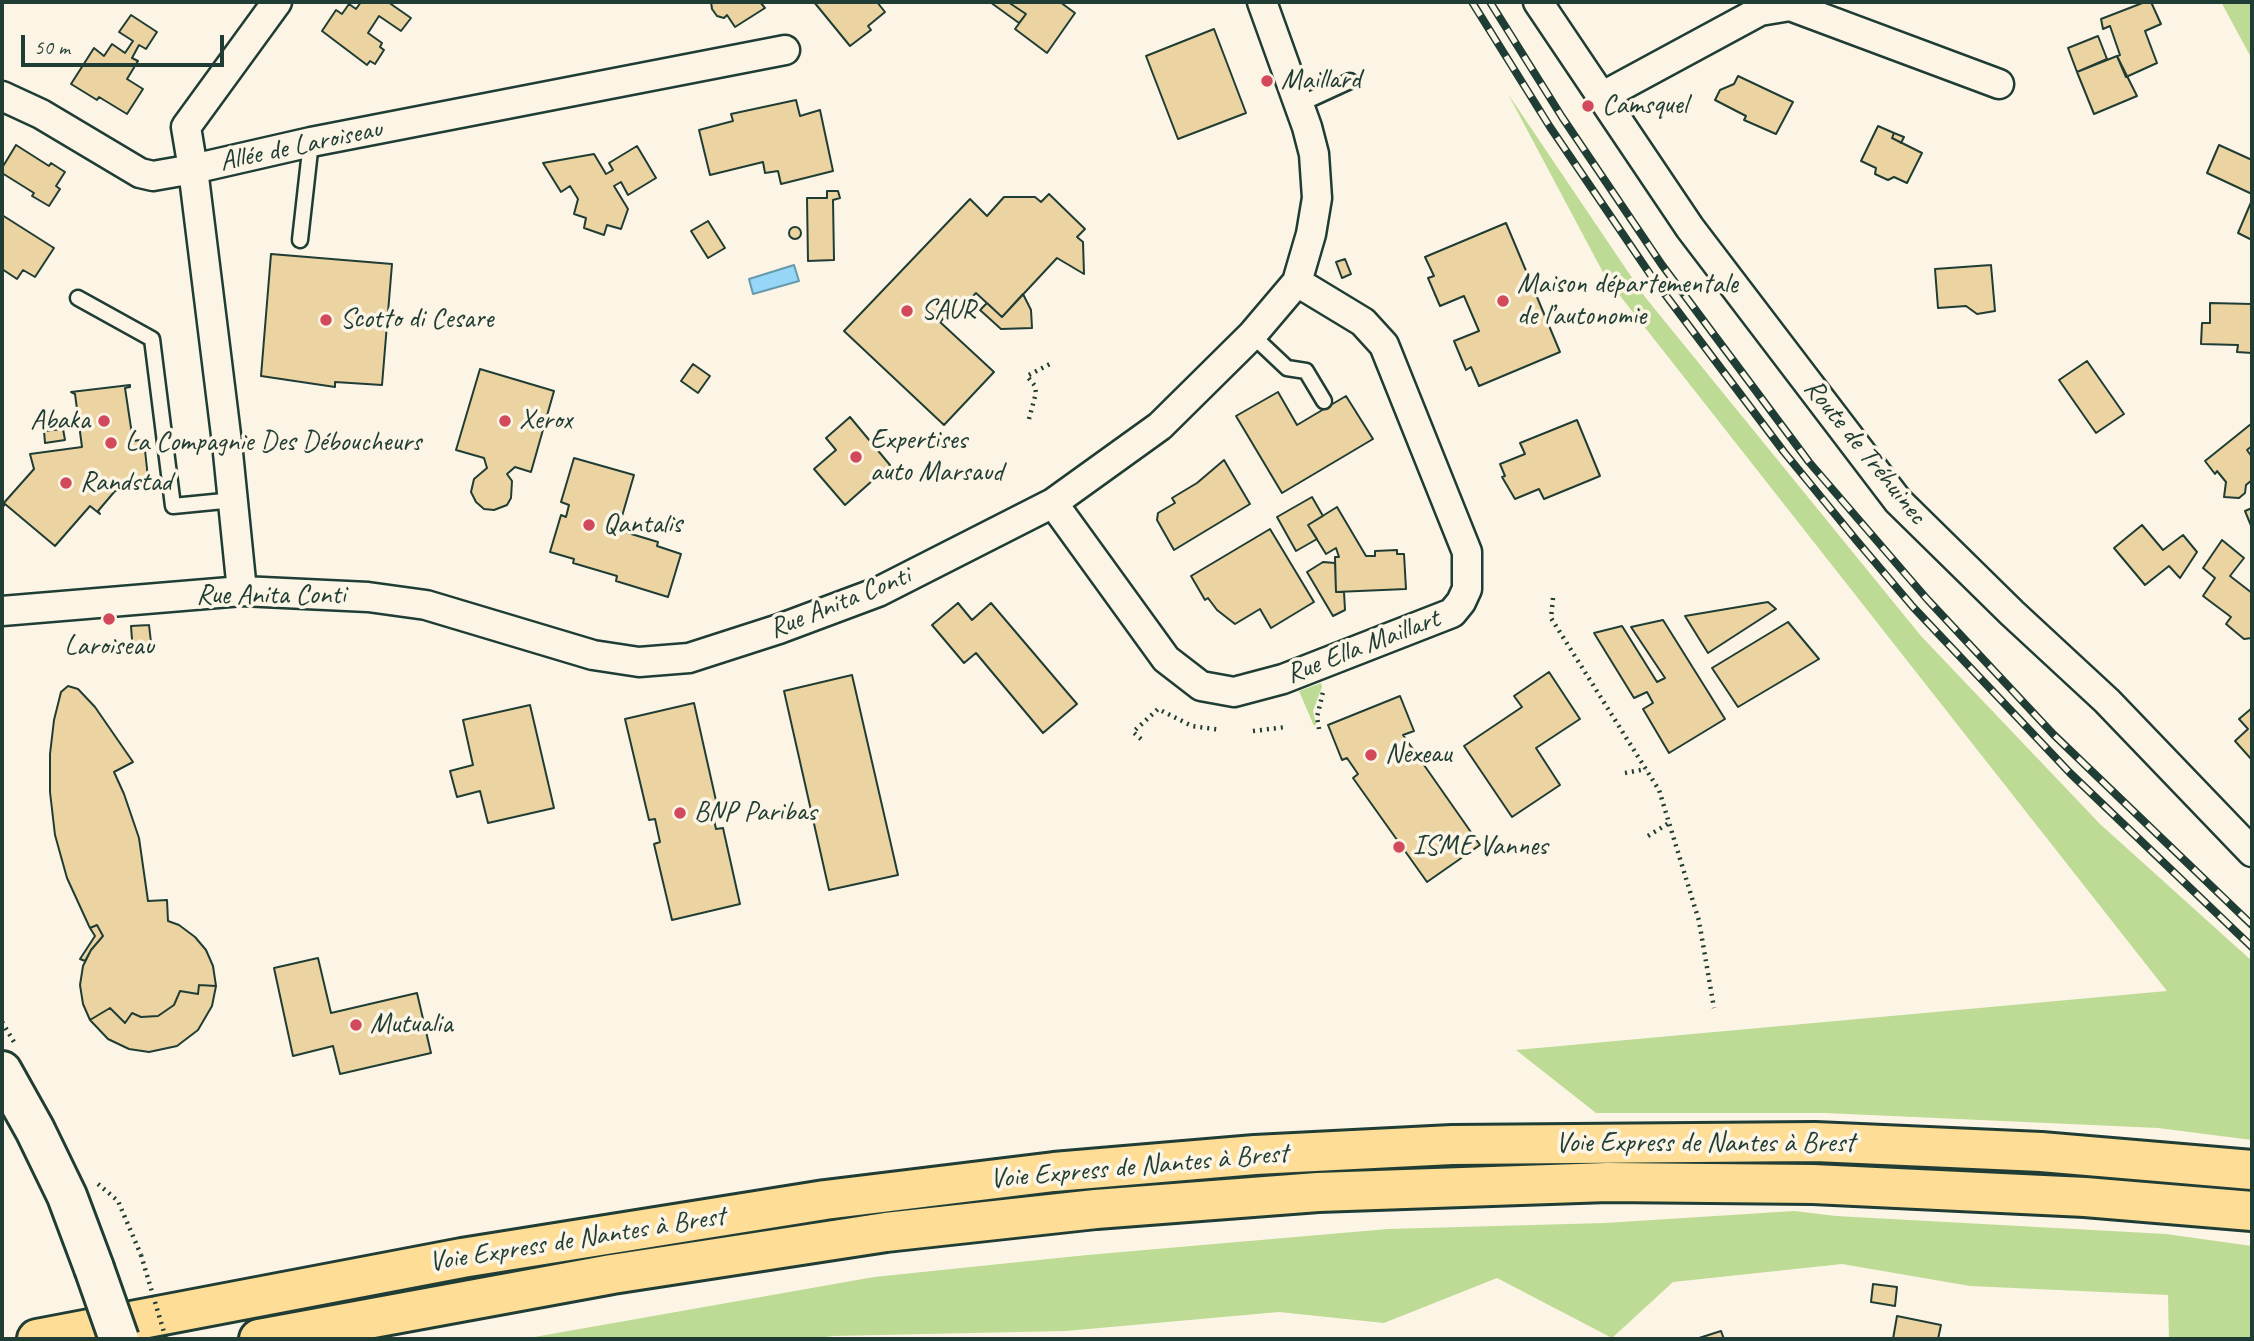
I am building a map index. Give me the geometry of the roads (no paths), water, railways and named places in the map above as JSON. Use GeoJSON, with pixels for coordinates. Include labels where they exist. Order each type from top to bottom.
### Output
{"type":"FeatureCollection","features":[{"type":"Feature","properties":{"kind":"highway","name":"Voie Express de Nantes à Brest"},"geometry":{"type":"LineString","coordinates":[[37,1339],[394,1270],[690,1220],[933,1186],[1230,1157],[1452,1144],[1789,1142],[2028,1152],[2252,1170]]}},
{"type":"Feature","properties":{"kind":"highway","name":"Voie Express de Nantes à Brest"},"geometry":{"type":"LineString","coordinates":[[259,1339],[612,1274],[886,1232],[1096,1209],[1318,1192],[1595,1183],[1813,1184],[2085,1197],[2252,1211]]}},
{"type":"Feature","properties":{"kind":"main road"},"geometry":{"type":"LineString","coordinates":[[2,1071],[68,1196],[119,1339]]}},
{"type":"Feature","properties":{"kind":"street"},"geometry":{"type":"LineString","coordinates":[[2,96],[41,114],[141,173],[153,176],[193,169],[186,127],[277,2]]}},
{"type":"Feature","properties":{"kind":"street","name":"Rue Anita Conti"},"geometry":{"type":"LineString","coordinates":[[2,611],[242,591],[368,597],[426,605],[593,656],[639,662],[689,658],[779,629],[878,592],[1053,503],[1160,426],[1252,335],[1297,282],[1311,234],[1317,198],[1314,154],[1300,104],[1262,2]]}},
{"type":"Feature","properties":{"kind":"street","name":"Route de Tréhuinec"},"geometry":{"type":"LineString","coordinates":[[1538,2],[1690,228],[1898,501],[2012,613],[2107,701],[2252,852]]}},
{"type":"Feature","properties":{"kind":"street"},"geometry":{"type":"LineString","coordinates":[[1601,97],[1760,10],[1790,6],[1999,84]]}},
{"type":"Feature","properties":{"kind":"street","name":"Allée de Laroiseau"},"geometry":{"type":"LineString","coordinates":[[242,591],[234,500],[193,169],[311,142],[785,50]]}},
{"type":"Feature","properties":{"kind":"street","name":"Rue Ella Maillart"},"geometry":{"type":"LineString","coordinates":[[1053,503],[1166,659],[1201,686],[1234,692],[1283,679],[1452,613],[1467,589],[1467,552],[1384,345],[1363,322],[1297,282]]}},
{"type":"Feature","properties":{"kind":"lane"},"geometry":{"type":"LineString","coordinates":[[1300,104],[1350,81]]}},
{"type":"Feature","properties":{"kind":"lane"},"geometry":{"type":"LineString","coordinates":[[300,240],[311,142]]}},
{"type":"Feature","properties":{"kind":"lane"},"geometry":{"type":"LineString","coordinates":[[78,298],[152,339],[173,506],[234,500]]}},
{"type":"Feature","properties":{"kind":"lane"},"geometry":{"type":"LineString","coordinates":[[1252,335],[1287,368],[1306,371],[1324,401]]}},
{"type":"Feature","properties":{"kind":"water"},"geometry":{"type":"Polygon","coordinates":[[[794,265],[799,281],[753,294],[749,279],[794,265]]]}},
{"type":"Feature","properties":{"kind":"railway"},"geometry":{"type":"LineString","coordinates":[[1472,2],[1550,127],[1652,277],[1784,452],[1857,541],[1913,607],[2070,773],[2252,947]]}},
{"type":"Feature","properties":{"kind":"railway"},"geometry":{"type":"LineString","coordinates":[[1490,2],[1562,117],[1662,265],[1809,462],[1927,599],[2053,734],[2252,925]]}},
{"type":"Feature","properties":{"kind":"place","name":"Maillard"},"geometry":{"type":"Point","coordinates":[1267,81]}},
{"type":"Feature","properties":{"kind":"place","name":"Camsquel"},"geometry":{"type":"Point","coordinates":[1588,106]}},
{"type":"Feature","properties":{"kind":"place","name":"Maison départementale de l’autonomie"},"geometry":{"type":"Point","coordinates":[1503,301]}},
{"type":"Feature","properties":{"kind":"place","name":"SAUR"},"geometry":{"type":"Point","coordinates":[907,311]}},
{"type":"Feature","properties":{"kind":"place","name":"Scotto di Cesare"},"geometry":{"type":"Point","coordinates":[326,320]}},
{"type":"Feature","properties":{"kind":"place","name":"Abaka"},"geometry":{"type":"Point","coordinates":[104,421]}},
{"type":"Feature","properties":{"kind":"place","name":"Xerox"},"geometry":{"type":"Point","coordinates":[505,421]}},
{"type":"Feature","properties":{"kind":"place","name":"La Compagnie Des Déboucheurs"},"geometry":{"type":"Point","coordinates":[111,443]}},
{"type":"Feature","properties":{"kind":"place","name":"Expertises auto Marsaud"},"geometry":{"type":"Point","coordinates":[856,457]}},
{"type":"Feature","properties":{"kind":"place","name":"Randstad"},"geometry":{"type":"Point","coordinates":[66,483]}},
{"type":"Feature","properties":{"kind":"place","name":"Qantalis"},"geometry":{"type":"Point","coordinates":[589,525]}},
{"type":"Feature","properties":{"kind":"place","name":"Laroiseau"},"geometry":{"type":"Point","coordinates":[109,619]}},
{"type":"Feature","properties":{"kind":"place","name":"Nexeau"},"geometry":{"type":"Point","coordinates":[1371,755]}},
{"type":"Feature","properties":{"kind":"place","name":"BNP Paribas"},"geometry":{"type":"Point","coordinates":[680,813]}},
{"type":"Feature","properties":{"kind":"place","name":"ISME Vannes"},"geometry":{"type":"Point","coordinates":[1399,847]}},
{"type":"Feature","properties":{"kind":"place","name":"Mutualia"},"geometry":{"type":"Point","coordinates":[356,1025]}}]}
